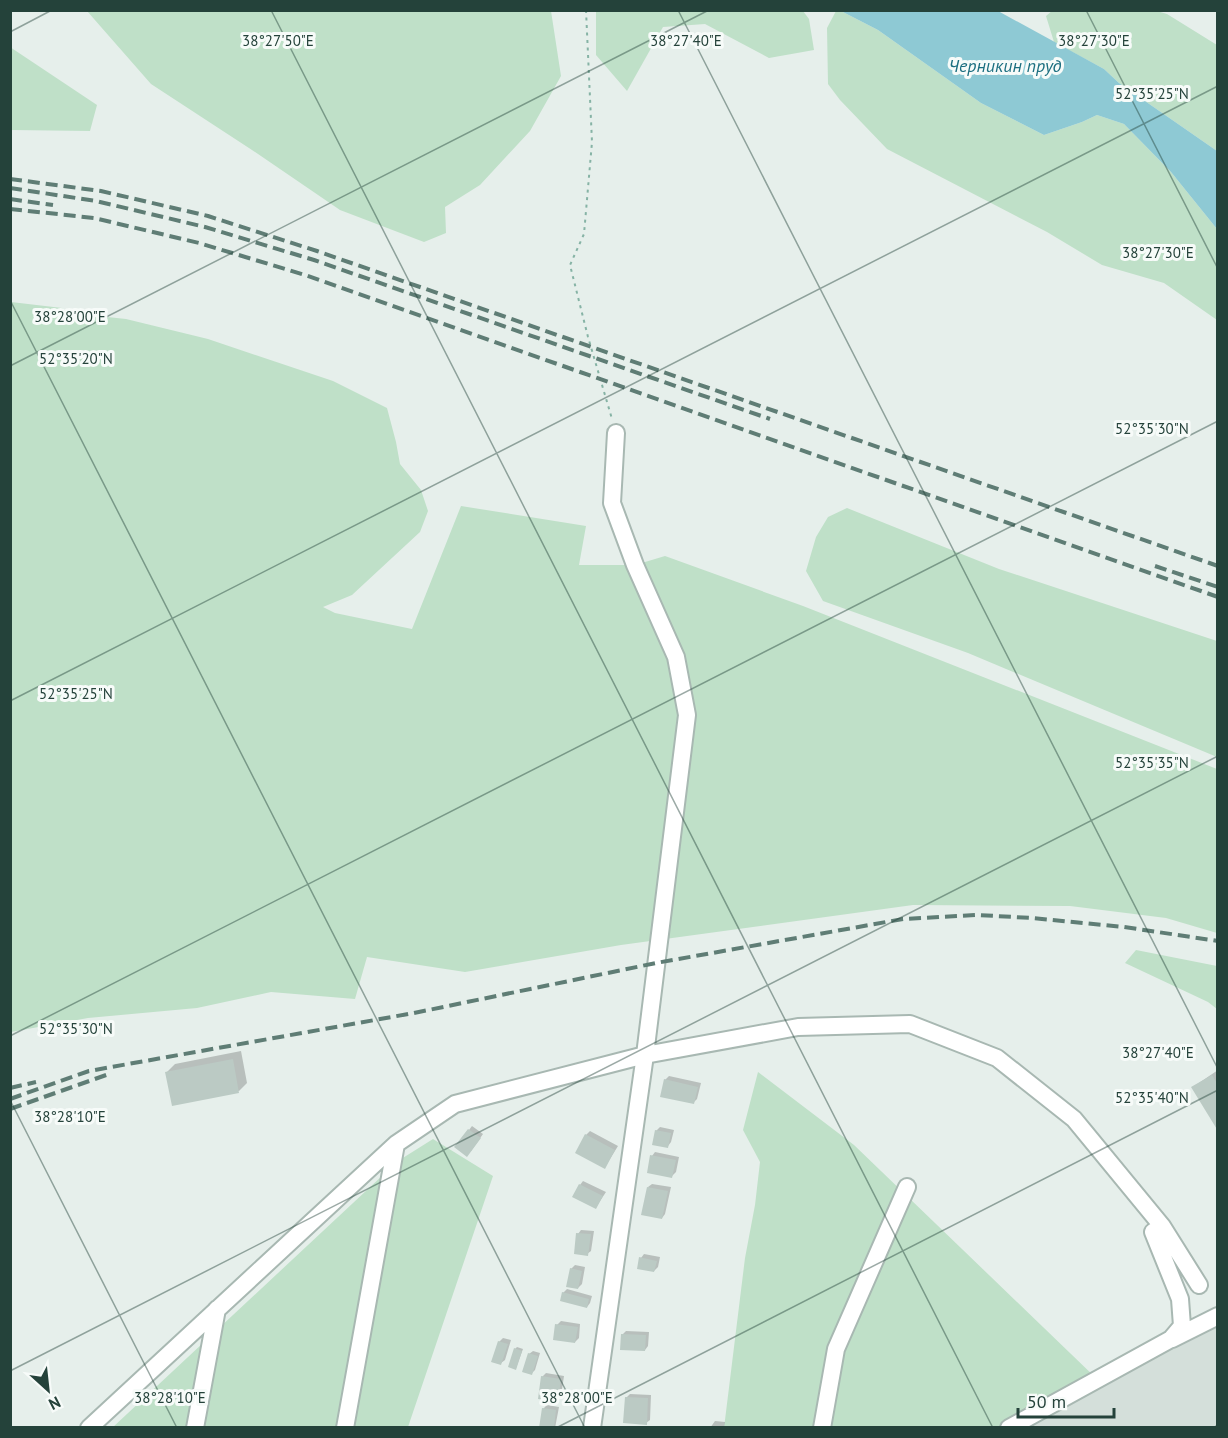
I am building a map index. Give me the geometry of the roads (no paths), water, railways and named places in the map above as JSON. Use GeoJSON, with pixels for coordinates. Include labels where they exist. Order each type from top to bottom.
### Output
{"type":"FeatureCollection","features":[{"type":"Feature","properties":{"kind":"street"},"geometry":{"type":"LineString","coordinates":[[592,1428],[645,1055],[687,715],[676,657],[635,565],[612,503],[616,434]]}},
{"type":"Feature","properties":{"kind":"street"},"geometry":{"type":"LineString","coordinates":[[89,1428],[396,1144],[455,1104],[645,1055],[798,1027],[910,1024],[997,1058],[1074,1119],[1162,1226],[1199,1285]]}},
{"type":"Feature","properties":{"kind":"street"},"geometry":{"type":"LineString","coordinates":[[345,1428],[396,1144]]}},
{"type":"Feature","properties":{"kind":"street"},"geometry":{"type":"LineString","coordinates":[[822,1428],[836,1349],[907,1187]]}},
{"type":"Feature","properties":{"kind":"street"},"geometry":{"type":"LineString","coordinates":[[1162,1226],[1154,1232],[1180,1299],[1182,1326],[1172,1339]]}},
{"type":"Feature","properties":{"kind":"street"},"geometry":{"type":"LineString","coordinates":[[195,1428],[217,1309]]}},
{"type":"Feature","properties":{"kind":"street"},"geometry":{"type":"LineString","coordinates":[[1009,1428],[1218,1316]]}},
{"type":"Feature","properties":{"kind":"water","name":"Черникин пруд"},"geometry":{"type":"Polygon","coordinates":[[[841,11],[998,11],[1104,69],[1119,83],[1217,151],[1217,229],[1171,172],[1124,124],[1097,115],[1044,135],[981,103],[878,30],[841,11]]]}},
{"type":"Feature","properties":{"kind":"railway"},"geometry":{"type":"LineString","coordinates":[[10,179],[101,191],[208,216],[317,251],[1218,566]]}},
{"type":"Feature","properties":{"kind":"railway"},"geometry":{"type":"LineString","coordinates":[[10,188],[96,201],[205,227],[314,260],[770,419]]}},
{"type":"Feature","properties":{"kind":"railway"},"geometry":{"type":"LineString","coordinates":[[10,199],[53,205]]}},
{"type":"Feature","properties":{"kind":"railway"},"geometry":{"type":"LineString","coordinates":[[10,209],[94,218],[199,243],[305,275],[1218,597]]}},
{"type":"Feature","properties":{"kind":"railway"},"geometry":{"type":"LineString","coordinates":[[1155,566],[1218,587]]}},
{"type":"Feature","properties":{"kind":"railway"},"geometry":{"type":"LineString","coordinates":[[10,1099],[89,1071],[414,1013],[656,963],[903,919],[977,915],[1032,918],[1124,927],[1218,941]]}},
{"type":"Feature","properties":{"kind":"railway"},"geometry":{"type":"LineString","coordinates":[[10,1109],[109,1074]]}},
{"type":"Feature","properties":{"kind":"railway"},"geometry":{"type":"LineString","coordinates":[[10,1088],[36,1082]]}}]}
